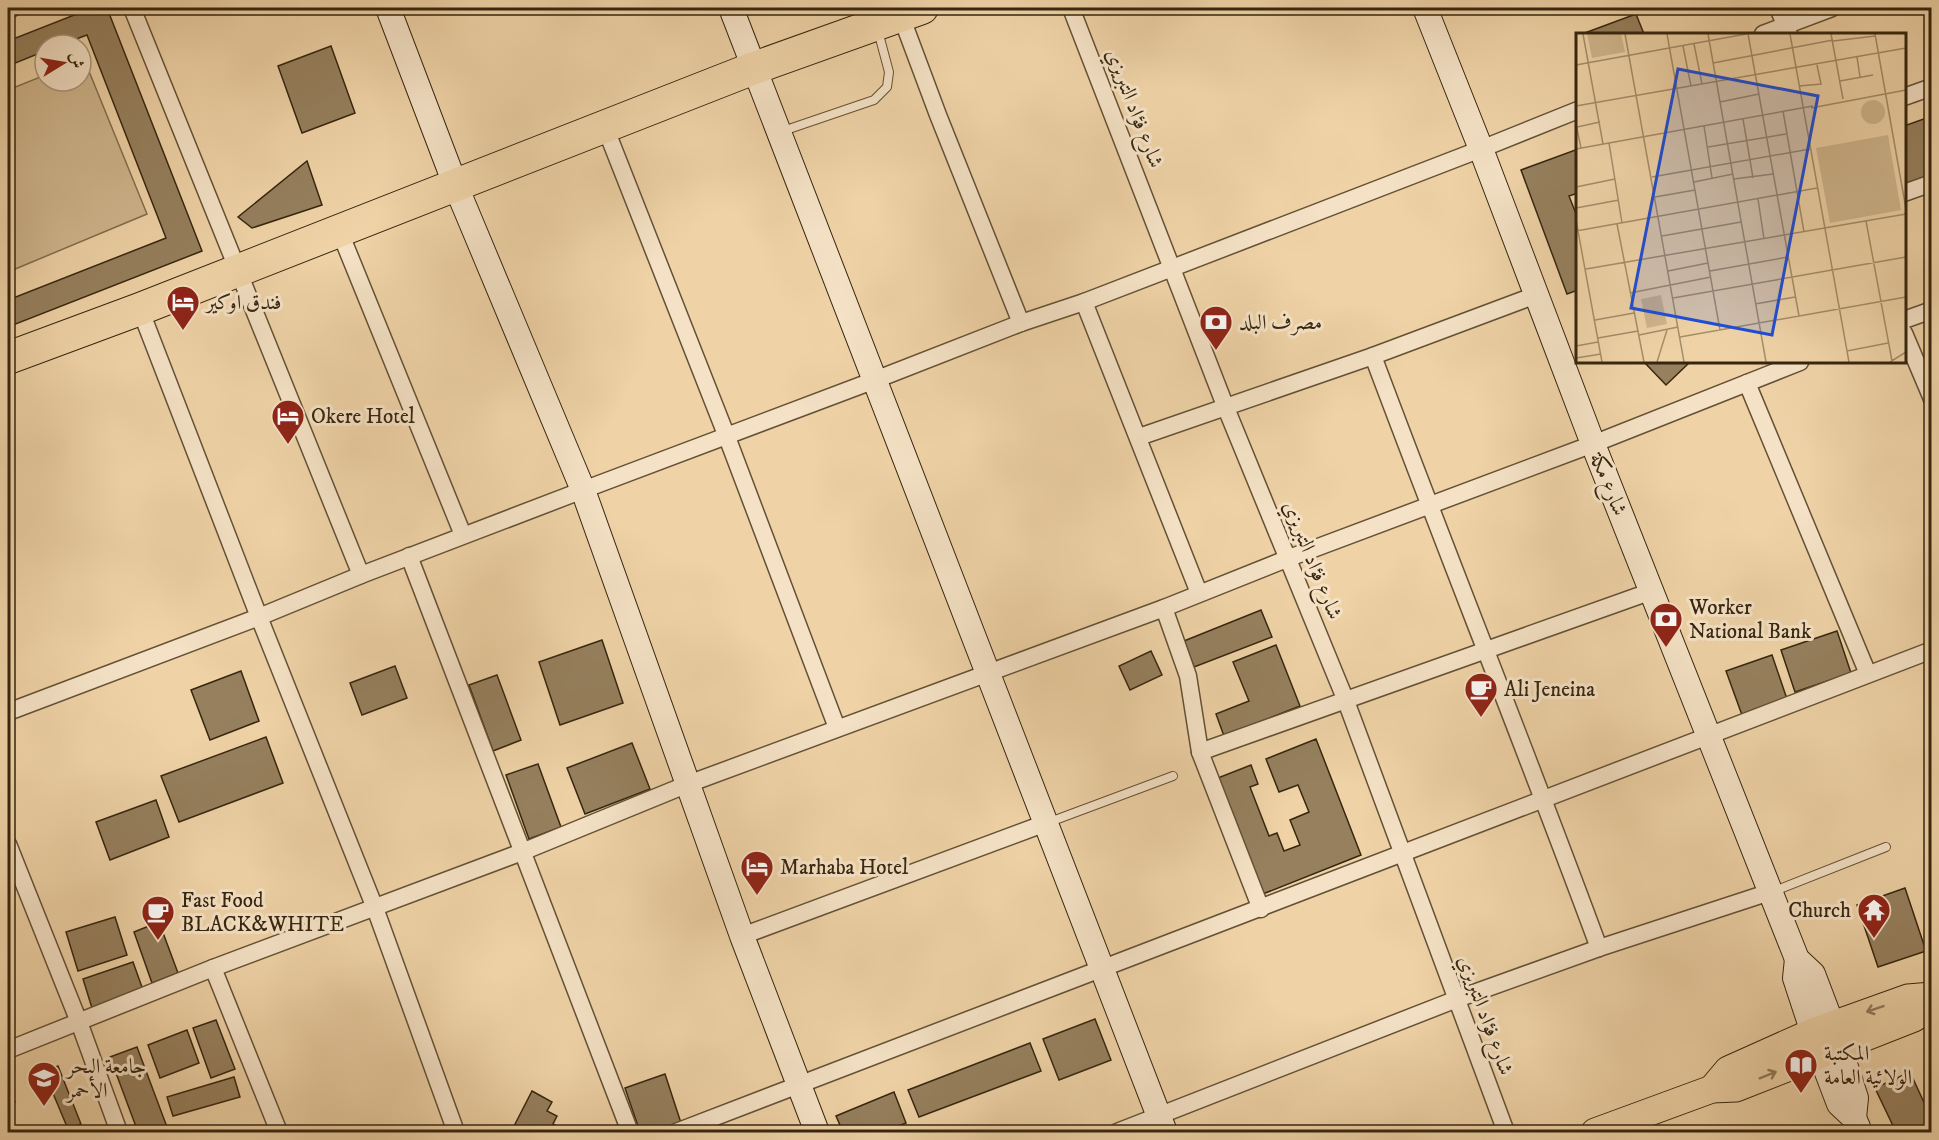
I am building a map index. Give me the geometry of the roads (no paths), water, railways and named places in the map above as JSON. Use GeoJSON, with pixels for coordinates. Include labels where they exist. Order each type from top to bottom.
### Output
{"type":"FeatureCollection","features":[{"type":"Feature","properties":{"kind":"highway"},"geometry":{"type":"LineString","coordinates":[[8,358],[140,309],[754,68],[900,16]]}},
{"type":"Feature","properties":{"kind":"main road"},"geometry":{"type":"LineString","coordinates":[[1595,1132],[1712,1089],[1736,1088],[1908,998],[1932,996]]}},
{"type":"Feature","properties":{"kind":"main road"},"geometry":{"type":"LineString","coordinates":[[1826,1039],[1914,1018],[1932,1003]]}},
{"type":"Feature","properties":{"kind":"street"},"geometry":{"type":"LineString","coordinates":[[8,10],[13,8]]}},
{"type":"Feature","properties":{"kind":"street"},"geometry":{"type":"LineString","coordinates":[[132,8],[361,575]]}},
{"type":"Feature","properties":{"kind":"street"},"geometry":{"type":"LineString","coordinates":[[387,8],[455,184],[583,490],[742,936],[817,1132]]}},
{"type":"Feature","properties":{"kind":"street"},"geometry":{"type":"LineString","coordinates":[[731,8],[989,672],[1161,1124]]}},
{"type":"Feature","properties":{"kind":"street","name":"شارع فؤاد التبريزي"},"geometry":{"type":"LineString","coordinates":[[1071,8],[1173,266],[1226,408],[1346,702],[1506,1132]]}},
{"type":"Feature","properties":{"kind":"street","name":"شارع مكة"},"geometry":{"type":"LineString","coordinates":[[1425,8],[1707,736],[1797,959],[1813,974],[1839,1104],[1857,1125]]}},
{"type":"Feature","properties":{"kind":"street"},"geometry":{"type":"LineString","coordinates":[[1778,8],[1787,30]]}},
{"type":"Feature","properties":{"kind":"street"},"geometry":{"type":"LineString","coordinates":[[1769,33],[1787,30],[1832,8]]}},
{"type":"Feature","properties":{"kind":"street"},"geometry":{"type":"LineString","coordinates":[[900,16],[1021,323]]}},
{"type":"Feature","properties":{"kind":"street"},"geometry":{"type":"LineString","coordinates":[[1906,97],[1932,87]]}},
{"type":"Feature","properties":{"kind":"street"},"geometry":{"type":"LineString","coordinates":[[8,712],[259,617],[409,556],[727,437],[1021,323],[1084,302],[1576,111]]}},
{"type":"Feature","properties":{"kind":"street"},"geometry":{"type":"LineString","coordinates":[[605,127],[727,437],[837,728]]}},
{"type":"Feature","properties":{"kind":"street"},"geometry":{"type":"LineString","coordinates":[[1906,193],[1932,183]]}},
{"type":"Feature","properties":{"kind":"street"},"geometry":{"type":"LineString","coordinates":[[339,230],[463,536]]}},
{"type":"Feature","properties":{"kind":"street"},"geometry":{"type":"LineString","coordinates":[[1139,437],[1373,356],[1536,295]]}},
{"type":"Feature","properties":{"kind":"street"},"geometry":{"type":"LineString","coordinates":[[1084,302],[1199,594]]}},
{"type":"Feature","properties":{"kind":"street"},"geometry":{"type":"LineString","coordinates":[[140,309],[375,908],[456,1132]]}},
{"type":"Feature","properties":{"kind":"street"},"geometry":{"type":"LineString","coordinates":[[1906,320],[1932,310]]}},
{"type":"Feature","properties":{"kind":"street"},"geometry":{"type":"LineString","coordinates":[[1906,335],[1932,399]]}},
{"type":"Feature","properties":{"kind":"street"},"geometry":{"type":"LineString","coordinates":[[1373,356],[1428,506],[1544,798],[1599,948]]}},
{"type":"Feature","properties":{"kind":"street"},"geometry":{"type":"LineString","coordinates":[[8,1050],[213,968],[522,852],[687,784],[1164,608],[1797,363]]}},
{"type":"Feature","properties":{"kind":"street"},"geometry":{"type":"LineString","coordinates":[[1747,383],[1868,674]]}},
{"type":"Feature","properties":{"kind":"street"},"geometry":{"type":"LineString","coordinates":[[409,556],[630,1132]]}},
{"type":"Feature","properties":{"kind":"street"},"geometry":{"type":"LineString","coordinates":[[1200,752],[1346,702],[1652,591]]}},
{"type":"Feature","properties":{"kind":"street"},"geometry":{"type":"LineString","coordinates":[[1164,608],[1188,676],[1195,732],[1200,752],[1261,909]]}},
{"type":"Feature","properties":{"kind":"street"},"geometry":{"type":"LineString","coordinates":[[676,1132],[1932,650]]}},
{"type":"Feature","properties":{"kind":"street"},"geometry":{"type":"LineString","coordinates":[[742,936],[1046,824]]}},
{"type":"Feature","properties":{"kind":"street"},"geometry":{"type":"LineString","coordinates":[[8,844],[79,1022],[119,1132]]}},
{"type":"Feature","properties":{"kind":"street"},"geometry":{"type":"LineString","coordinates":[[1118,1132],[1161,1124],[1457,999],[1599,948],[1770,892]]}},
{"type":"Feature","properties":{"kind":"street"},"geometry":{"type":"LineString","coordinates":[[213,968],[279,1132]]}},
{"type":"Feature","properties":{"kind":"lane"},"geometry":{"type":"LineString","coordinates":[[779,132],[874,100],[887,87],[900,16]]}},
{"type":"Feature","properties":{"kind":"lane"},"geometry":{"type":"LineString","coordinates":[[1046,824],[1173,776]]}},
{"type":"Feature","properties":{"kind":"lane"},"geometry":{"type":"LineString","coordinates":[[1770,892],[1886,848]]}},
{"type":"Feature","properties":{"kind":"place","name":"فندق اوكير"},"geometry":{"type":"Point","coordinates":[183,331]}},
{"type":"Feature","properties":{"kind":"place","name":"مصرف البلد"},"geometry":{"type":"Point","coordinates":[1216,351]}},
{"type":"Feature","properties":{"kind":"place","name":"Okere Hotel"},"geometry":{"type":"Point","coordinates":[288,445]}},
{"type":"Feature","properties":{"kind":"place","name":"Worker National Bank"},"geometry":{"type":"Point","coordinates":[1666,648]}},
{"type":"Feature","properties":{"kind":"place","name":"Ali Jeneina"},"geometry":{"type":"Point","coordinates":[1481,718]}},
{"type":"Feature","properties":{"kind":"place","name":"Marhaba Hotel"},"geometry":{"type":"Point","coordinates":[757,896]}},
{"type":"Feature","properties":{"kind":"place","name":"Church"},"geometry":{"type":"Point","coordinates":[1874,939]}},
{"type":"Feature","properties":{"kind":"place","name":"Fast Food BLACK&WHITE"},"geometry":{"type":"Point","coordinates":[158,941]}},
{"type":"Feature","properties":{"kind":"place","name":"المكتبة الولائية العامة"},"geometry":{"type":"Point","coordinates":[1801,1094]}},
{"type":"Feature","properties":{"kind":"place","name":"جامعة البحر الأحمر"},"geometry":{"type":"Point","coordinates":[44,1107]}}]}
